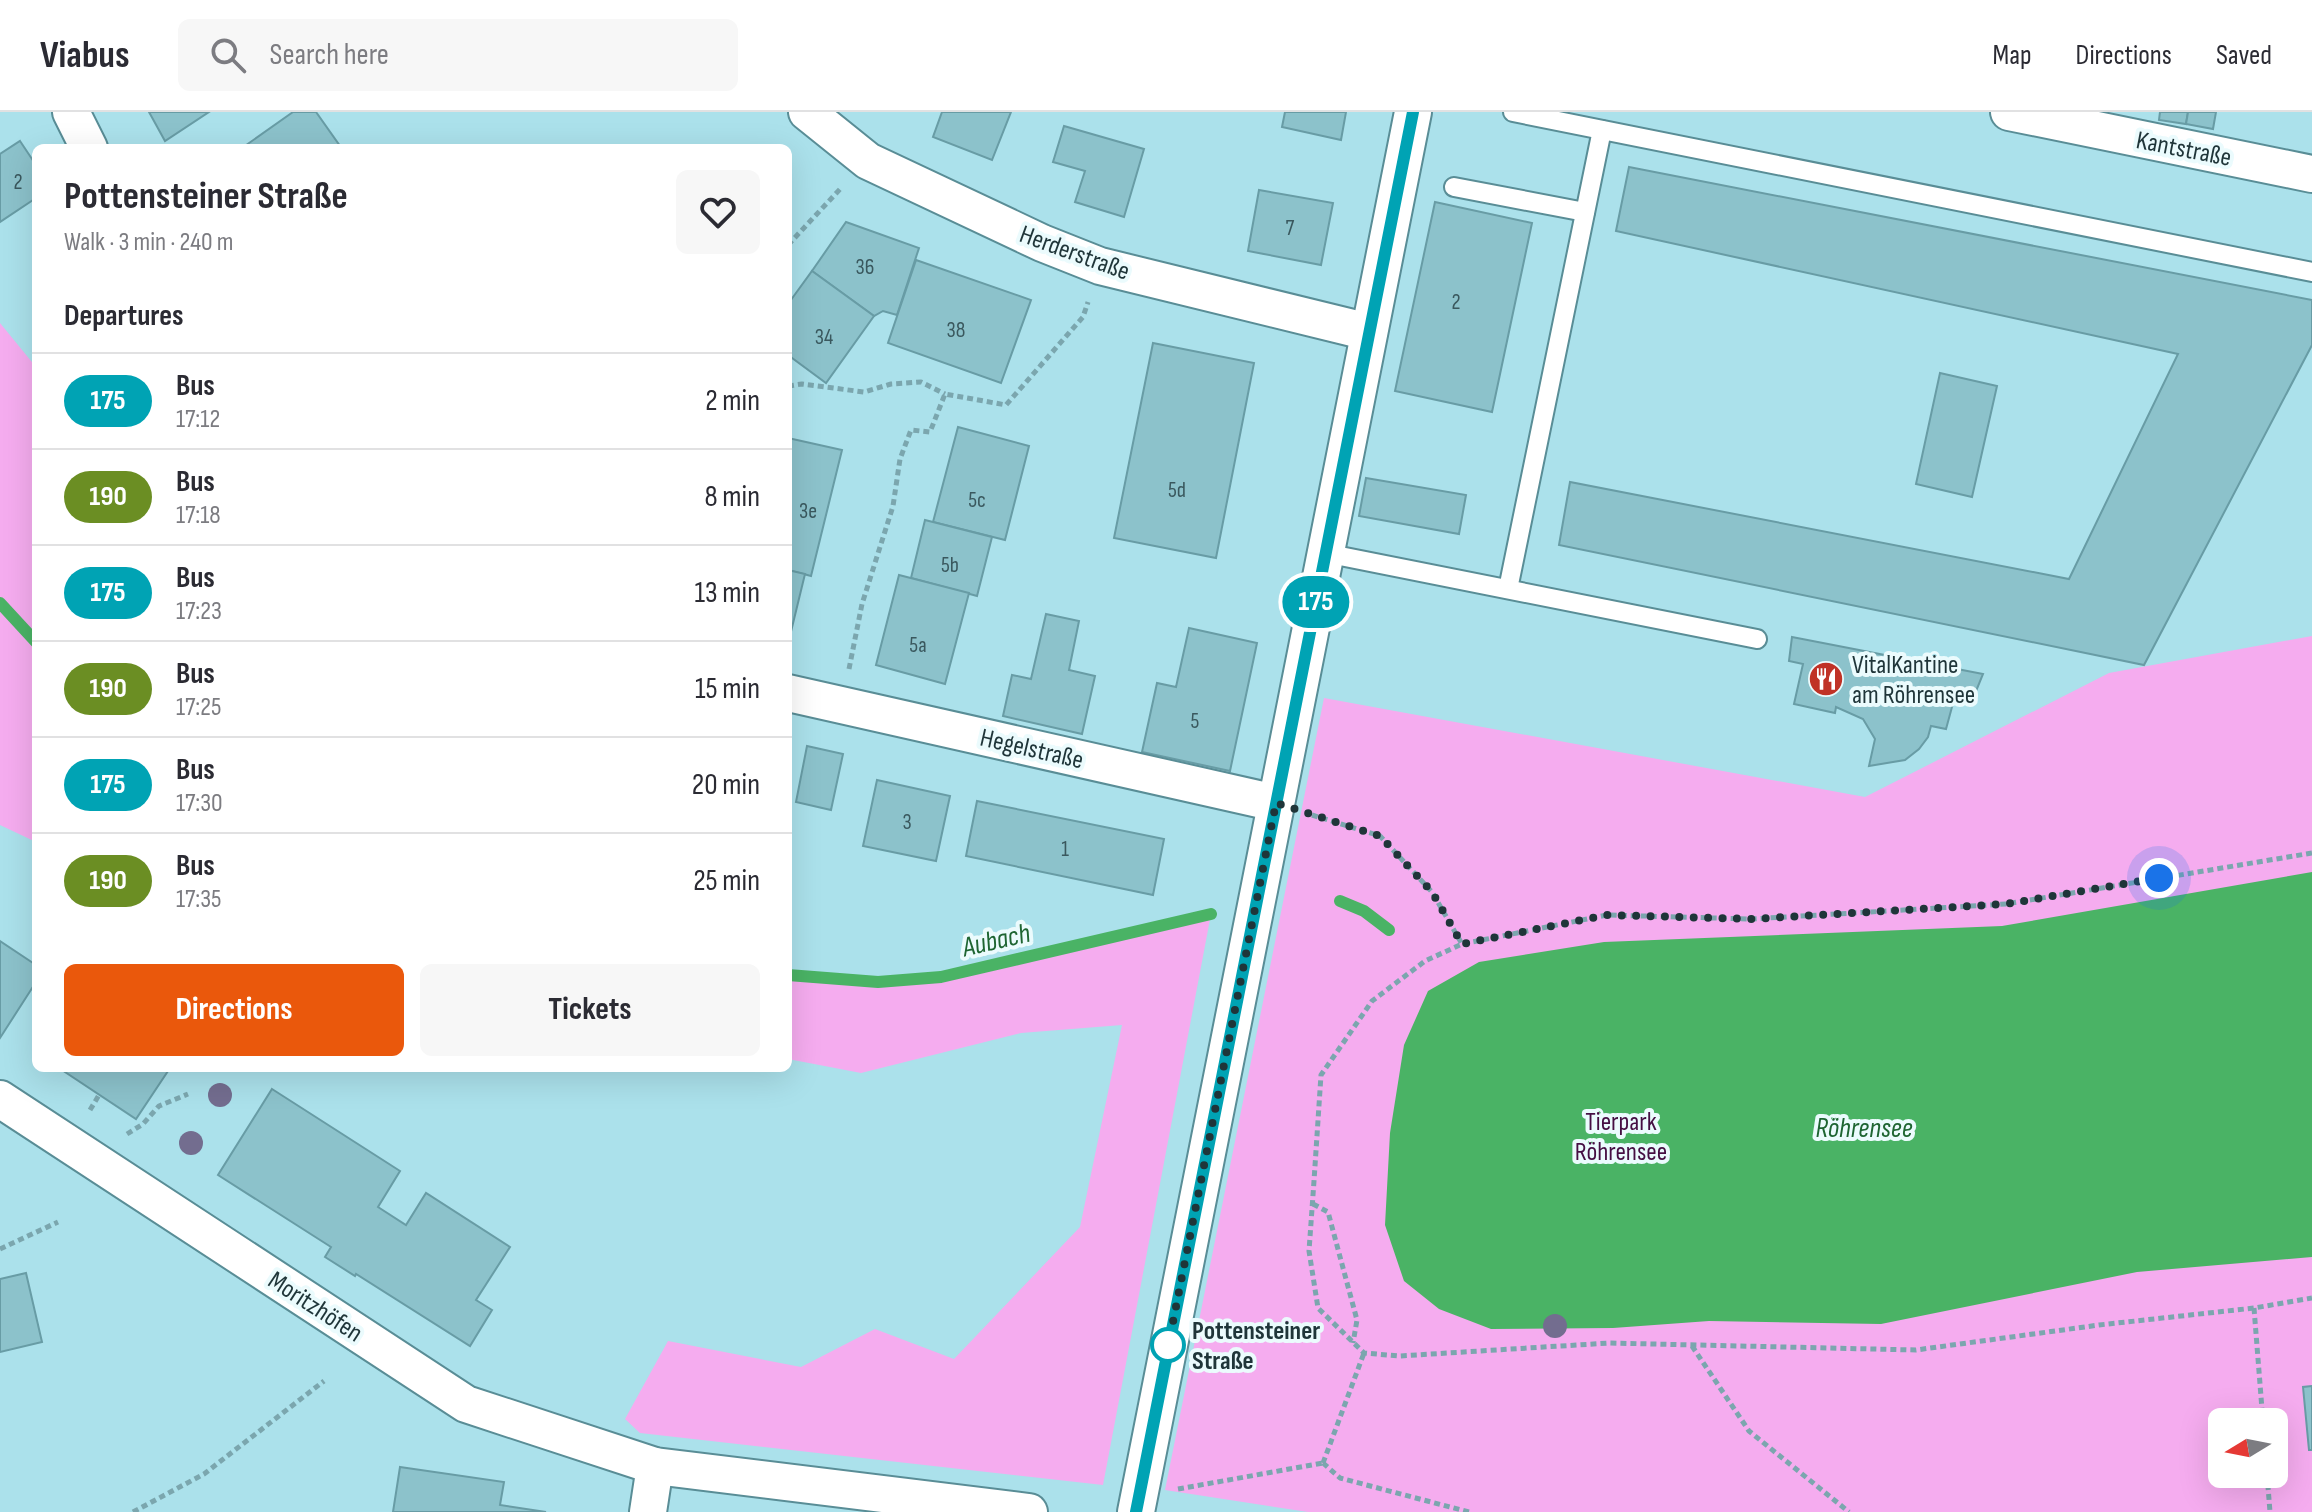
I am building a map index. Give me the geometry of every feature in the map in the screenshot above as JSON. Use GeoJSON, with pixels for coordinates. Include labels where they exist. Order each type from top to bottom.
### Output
{"type":"FeatureCollection","features":[{"type":"Feature","properties":{"kind":"street"},"geometry":{"type":"LineString","coordinates":[[71,112],[87,144]]}},
{"type":"Feature","properties":{"kind":"street","name":"Herderstraße"},"geometry":{"type":"LineString","coordinates":[[807,112],[868,161],[1042,243],[1100,266],[1369,332]]}},
{"type":"Feature","properties":{"kind":"street"},"geometry":{"type":"LineString","coordinates":[[1137,1505],[1413,112]]}},
{"type":"Feature","properties":{"kind":"street","name":"Kantstraße"},"geometry":{"type":"LineString","coordinates":[[2009,112],[2312,174]]}},
{"type":"Feature","properties":{"kind":"street","name":"Hegelstraße"},"geometry":{"type":"LineString","coordinates":[[792,694],[1276,803]]}},
{"type":"Feature","properties":{"kind":"street","name":"Moritzhöfen"},"geometry":{"type":"LineString","coordinates":[[0,1099],[466,1404],[655,1466]]}},
{"type":"Feature","properties":{"kind":"street"},"geometry":{"type":"LineString","coordinates":[[648,1512],[655,1466],[1029,1512]]}},
{"type":"Feature","properties":{"kind":"lane"},"geometry":{"type":"LineString","coordinates":[[1513,112],[2312,272]]}},
{"type":"Feature","properties":{"kind":"lane"},"geometry":{"type":"LineString","coordinates":[[1508,589],[1602,130]]}},
{"type":"Feature","properties":{"kind":"lane"},"geometry":{"type":"LineString","coordinates":[[1454,187],[1585,212]]}},
{"type":"Feature","properties":{"kind":"lane"},"geometry":{"type":"LineString","coordinates":[[1325,553],[1757,639]]}},
{"type":"Feature","properties":{"kind":"path"},"geometry":{"type":"LineString","coordinates":[[792,241],[868,161]]}},
{"type":"Feature","properties":{"kind":"path"},"geometry":{"type":"LineString","coordinates":[[792,385],[864,392],[891,384],[921,382],[945,394],[1006,405],[1083,317],[1100,266]]}},
{"type":"Feature","properties":{"kind":"path"},"geometry":{"type":"LineString","coordinates":[[842,705],[862,604],[893,506],[900,459],[911,430],[930,432],[945,394]]}},
{"type":"Feature","properties":{"kind":"path"},"geometry":{"type":"LineString","coordinates":[[1276,803],[1380,836],[1432,892],[1462,944]]}},
{"type":"Feature","properties":{"kind":"path"},"geometry":{"type":"LineString","coordinates":[[2312,853],[2006,904],[1751,919],[1607,915],[1462,944],[1425,961],[1372,1001],[1321,1075],[1309,1251],[1318,1308],[1364,1353],[1399,1356],[1609,1343],[1916,1350],[2312,1298]]}},
{"type":"Feature","properties":{"kind":"path"},"geometry":{"type":"LineString","coordinates":[[126,1134],[143,1124],[159,1106],[188,1094]]}},
{"type":"Feature","properties":{"kind":"path"},"geometry":{"type":"LineString","coordinates":[[90,1110],[99,1095]]}},
{"type":"Feature","properties":{"kind":"path"},"geometry":{"type":"LineString","coordinates":[[1313,1204],[1328,1212],[1357,1320],[1353,1344]]}},
{"type":"Feature","properties":{"kind":"path"},"geometry":{"type":"LineString","coordinates":[[0,1249],[58,1222]]}},
{"type":"Feature","properties":{"kind":"path"},"geometry":{"type":"LineString","coordinates":[[2254,1308],[2262,1408]]}},
{"type":"Feature","properties":{"kind":"path"},"geometry":{"type":"LineString","coordinates":[[1691,1345],[1749,1431],[1849,1512]]}},
{"type":"Feature","properties":{"kind":"path"},"geometry":{"type":"LineString","coordinates":[[1323,1463],[1364,1353]]}},
{"type":"Feature","properties":{"kind":"path"},"geometry":{"type":"LineString","coordinates":[[133,1512],[204,1474],[324,1381]]}},
{"type":"Feature","properties":{"kind":"path"},"geometry":{"type":"LineString","coordinates":[[1137,1505],[1323,1463]]}},
{"type":"Feature","properties":{"kind":"path"},"geometry":{"type":"LineString","coordinates":[[1323,1463],[1340,1478],[1469,1512]]}},
{"type":"Feature","properties":{"kind":"path"},"geometry":{"type":"LineString","coordinates":[[2268,1488],[2270,1512]]}},
{"type":"Feature","properties":{"kind":"green space"},"geometry":{"type":"Polygon","coordinates":[[[0,323],[32,362],[32,840],[0,825],[0,323]]]}},
{"type":"Feature","properties":{"kind":"green space","name":"Tierpark Röhrensee"},"geometry":{"type":"Polygon","coordinates":[[[2312,636],[2312,1512],[1308,1512],[1165,1490],[1324,698],[1865,797],[2109,673],[2312,636]]]}},
{"type":"Feature","properties":{"kind":"green space"},"geometry":{"type":"Polygon","coordinates":[[[1211,914],[1103,1485],[640,1433],[625,1419],[668,1341],[801,1367],[875,1329],[954,1359],[1080,1227],[1122,1025],[1021,1033],[861,1073],[792,1060],[792,975],[878,982],[941,977],[1211,914]]]}},
{"type":"Feature","properties":{"kind":"water","name":"Röhrensee"},"geometry":{"type":"Polygon","coordinates":[[[2312,872],[2312,1257],[2137,1272],[1881,1324],[1709,1321],[1613,1328],[1491,1329],[1439,1309],[1404,1281],[1385,1225],[1390,1133],[1404,1045],[1428,991],[1479,962],[1604,942],[2002,926],[2312,872]]]}},
{"type":"Feature","properties":{"kind":"building"},"geometry":{"type":"Polygon","coordinates":[[[149,112],[209,112],[165,141],[149,112]]]}},
{"type":"Feature","properties":{"kind":"building"},"geometry":{"type":"Polygon","coordinates":[[[293,112],[316,112],[339,144],[248,144],[293,112]]]}},
{"type":"Feature","properties":{"kind":"building"},"geometry":{"type":"Polygon","coordinates":[[[942,112],[1011,112],[992,160],[933,137],[942,112]]]}},
{"type":"Feature","properties":{"kind":"building"},"geometry":{"type":"Polygon","coordinates":[[[1285,112],[1346,112],[1341,140],[1282,127],[1285,112]]]}},
{"type":"Feature","properties":{"kind":"building"},"geometry":{"type":"Polygon","coordinates":[[[2160,112],[2188,112],[2186,124],[2159,120],[2160,112]]]}},
{"type":"Feature","properties":{"kind":"building"},"geometry":{"type":"Polygon","coordinates":[[[2188,112],[2216,112],[2213,129],[2186,124],[2188,112]]]}},
{"type":"Feature","properties":{"kind":"building"},"geometry":{"type":"Polygon","coordinates":[[[1064,126],[1144,149],[1124,217],[1075,202],[1085,171],[1053,162],[1064,126]]]}},
{"type":"Feature","properties":{"kind":"building"},"geometry":{"type":"Polygon","coordinates":[[[20,141],[32,159],[32,201],[0,222],[0,154],[20,141]]]}},
{"type":"Feature","properties":{"kind":"building"},"geometry":{"type":"Polygon","coordinates":[[[1629,167],[2312,300],[2312,345],[2144,665],[1559,545],[1570,482],[2069,579],[2178,354],[1616,231],[1629,167]]]}},
{"type":"Feature","properties":{"kind":"building"},"geometry":{"type":"Polygon","coordinates":[[[1259,190],[1333,203],[1321,265],[1248,251],[1259,190]]]}},
{"type":"Feature","properties":{"kind":"building"},"geometry":{"type":"Polygon","coordinates":[[[1435,202],[1532,223],[1492,412],[1395,391],[1435,202]]]}},
{"type":"Feature","properties":{"kind":"building"},"geometry":{"type":"Polygon","coordinates":[[[846,222],[919,248],[897,315],[883,311],[874,316],[812,271],[846,222]]]}},
{"type":"Feature","properties":{"kind":"building"},"geometry":{"type":"Polygon","coordinates":[[[916,260],[1031,300],[1001,383],[888,343],[916,260]]]}},
{"type":"Feature","properties":{"kind":"building"},"geometry":{"type":"Polygon","coordinates":[[[812,271],[874,316],[826,383],[792,358],[792,298],[812,271]]]}},
{"type":"Feature","properties":{"kind":"building"},"geometry":{"type":"Polygon","coordinates":[[[1153,343],[1254,363],[1216,558],[1114,538],[1153,343]]]}},
{"type":"Feature","properties":{"kind":"building"},"geometry":{"type":"Polygon","coordinates":[[[1940,373],[1997,386],[1972,497],[1916,484],[1940,373]]]}},
{"type":"Feature","properties":{"kind":"building"},"geometry":{"type":"Polygon","coordinates":[[[958,427],[1029,446],[1005,540],[933,522],[958,427]]]}},
{"type":"Feature","properties":{"kind":"building"},"geometry":{"type":"Polygon","coordinates":[[[792,439],[842,450],[811,576],[792,571],[792,439]]]}},
{"type":"Feature","properties":{"kind":"building"},"geometry":{"type":"Polygon","coordinates":[[[1366,478],[1466,495],[1459,534],[1359,516],[1366,478]]]}},
{"type":"Feature","properties":{"kind":"building"},"geometry":{"type":"Polygon","coordinates":[[[925,520],[992,537],[977,596],[911,578],[925,520]]]}},
{"type":"Feature","properties":{"kind":"building"},"geometry":{"type":"Polygon","coordinates":[[[792,571],[805,574],[792,628],[792,571]]]}},
{"type":"Feature","properties":{"kind":"building"},"geometry":{"type":"Polygon","coordinates":[[[899,575],[969,593],[945,684],[876,665],[899,575]]]}},
{"type":"Feature","properties":{"kind":"building"},"geometry":{"type":"Polygon","coordinates":[[[1046,614],[1079,621],[1069,670],[1095,676],[1082,734],[1003,716],[1012,675],[1031,679],[1046,614]]]}},
{"type":"Feature","properties":{"kind":"building"},"geometry":{"type":"Polygon","coordinates":[[[1189,628],[1257,643],[1230,771],[1142,752],[1157,683],[1176,687],[1189,628]]]}},
{"type":"Feature","properties":{"kind":"building"},"geometry":{"type":"Polygon","coordinates":[[[1792,637],[1983,674],[1972,701],[1955,696],[1946,729],[1931,726],[1928,737],[1919,749],[1905,760],[1869,766],[1875,739],[1863,719],[1836,707],[1835,713],[1794,704],[1803,664],[1789,661],[1792,637]]]}},
{"type":"Feature","properties":{"kind":"building"},"geometry":{"type":"Polygon","coordinates":[[[807,746],[843,754],[831,810],[796,802],[807,746]]]}},
{"type":"Feature","properties":{"kind":"building"},"geometry":{"type":"Polygon","coordinates":[[[877,780],[950,796],[936,861],[863,846],[877,780]]]}},
{"type":"Feature","properties":{"kind":"building"},"geometry":{"type":"Polygon","coordinates":[[[977,801],[1164,839],[1153,895],[966,856],[977,801]]]}},
{"type":"Feature","properties":{"kind":"building"},"geometry":{"type":"Polygon","coordinates":[[[0,941],[32,962],[32,988],[0,1038],[0,941]]]}},
{"type":"Feature","properties":{"kind":"building"},"geometry":{"type":"Polygon","coordinates":[[[65,1072],[167,1072],[136,1119],[65,1072]]]}},
{"type":"Feature","properties":{"kind":"building"},"geometry":{"type":"Polygon","coordinates":[[[272,1089],[400,1171],[378,1207],[406,1225],[426,1193],[510,1247],[476,1300],[492,1310],[470,1346],[325,1257],[331,1247],[218,1175],[272,1089]]]}},
{"type":"Feature","properties":{"kind":"building"},"geometry":{"type":"Polygon","coordinates":[[[26,1273],[42,1342],[0,1352],[0,1279],[26,1273]]]}},
{"type":"Feature","properties":{"kind":"building"},"geometry":{"type":"Polygon","coordinates":[[[2312,1386],[2312,1450],[2309,1450],[2303,1387],[2312,1386]]]}},
{"type":"Feature","properties":{"kind":"building"},"geometry":{"type":"Polygon","coordinates":[[[400,1467],[504,1482],[500,1505],[546,1512],[393,1512],[400,1467]]]}},
{"type":"Feature","properties":{"kind":"waterway","name":"Aubach"},"geometry":{"type":"LineString","coordinates":[[0,603],[32,638]]}},
{"type":"Feature","properties":{"kind":"waterway"},"geometry":{"type":"LineString","coordinates":[[1340,901],[1364,911],[1389,930]]}},
{"type":"Feature","properties":{"kind":"waterway","name":"Aubach"},"geometry":{"type":"LineString","coordinates":[[792,975],[878,982],[941,977],[1211,914]]}},
{"type":"Feature","properties":{"kind":"bus line","name":"175"},"geometry":{"type":"LineString","coordinates":[[1136,1512],[1413,112]]}},
{"type":"Feature","properties":{"kind":"place","name":"VitalKantine am Röhrensee"},"geometry":{"type":"Point","coordinates":[1826,679]}},
{"type":"Feature","properties":{"kind":"place","name":"Pottensteiner Straße"},"geometry":{"type":"Point","coordinates":[1168,1345]}},
{"type":"Feature","properties":{"kind":"route"},"geometry":{"type":"LineString","coordinates":[[1168,1345],[1276,803],[1380,836],[1432,892],[1462,944],[1607,915],[1751,919],[2006,904],[2159,878]]}}]}
